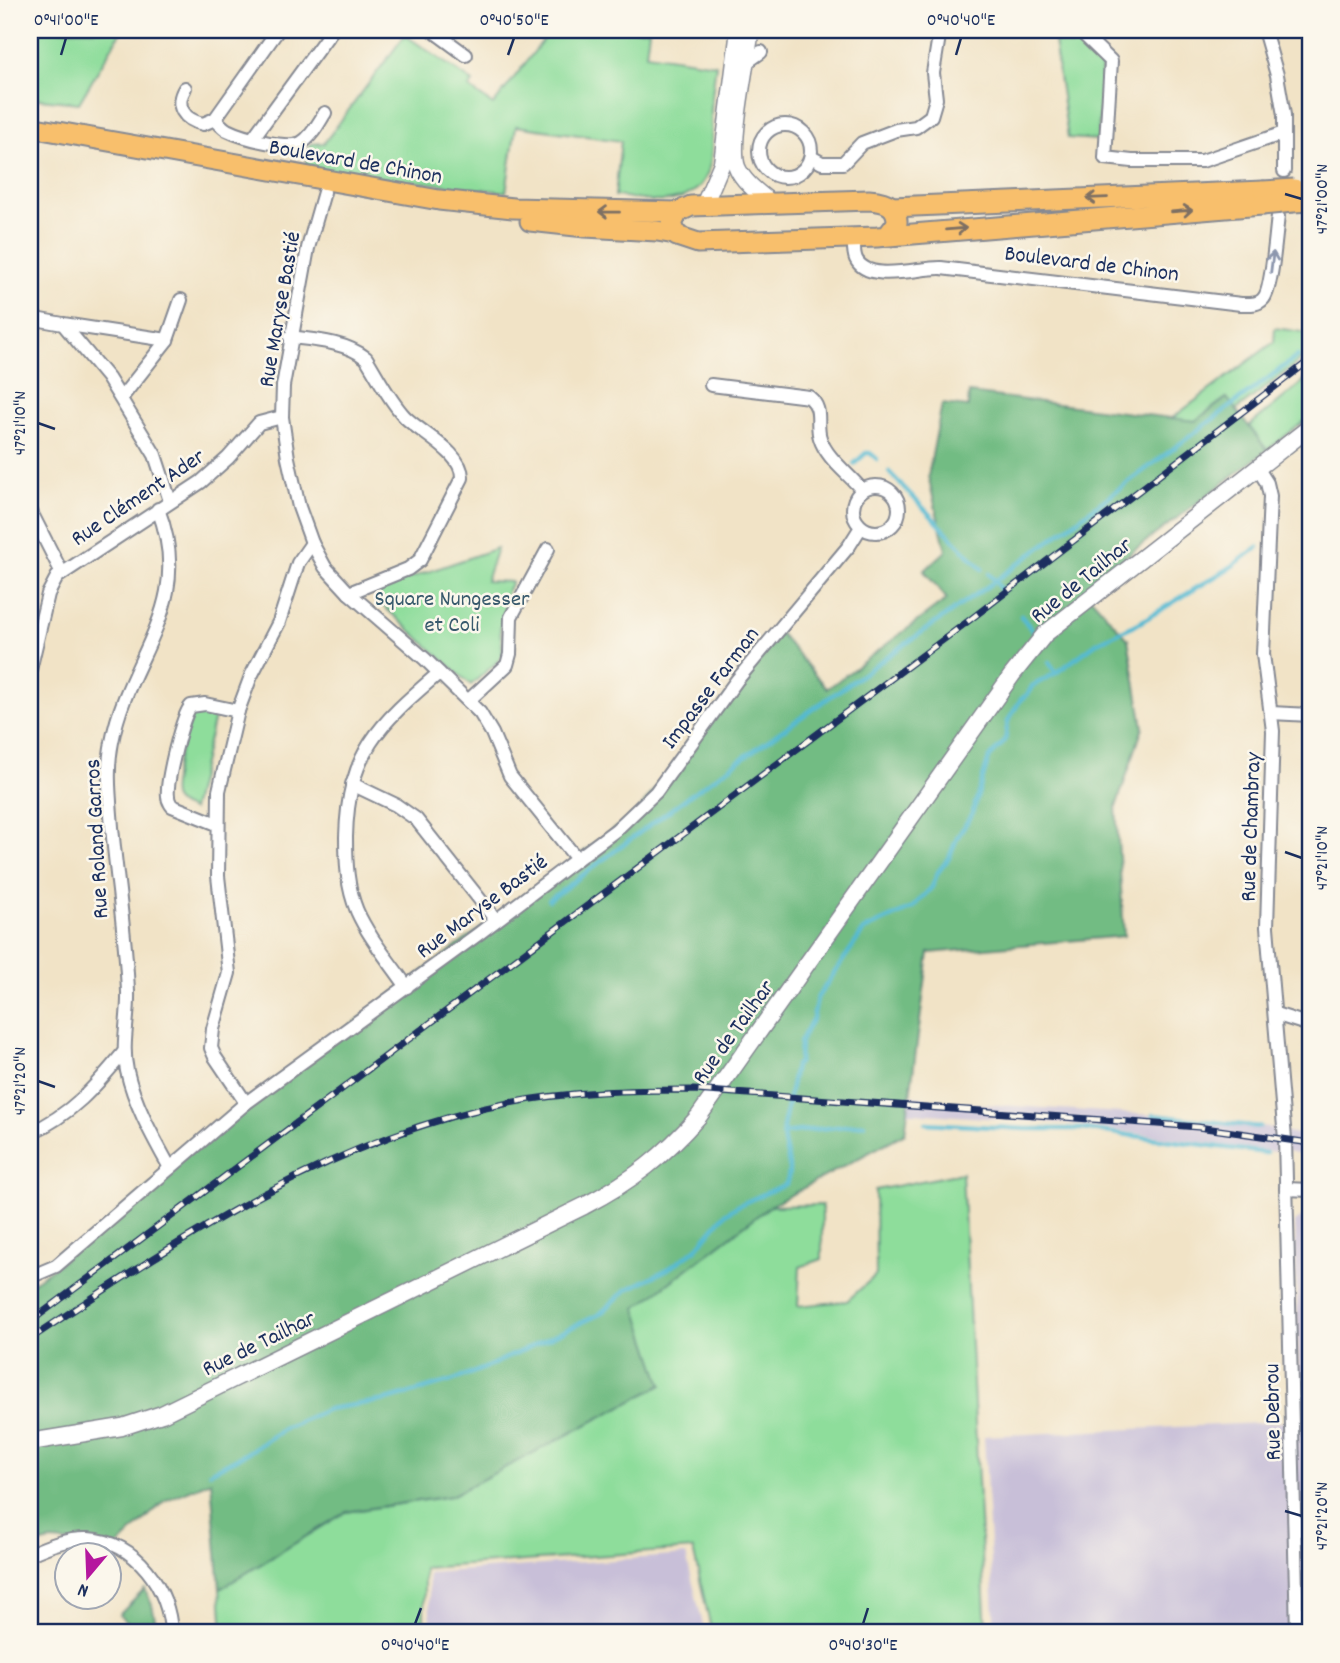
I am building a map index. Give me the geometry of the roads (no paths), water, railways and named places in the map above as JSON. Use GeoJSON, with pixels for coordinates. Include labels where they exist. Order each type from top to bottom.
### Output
{"type":"FeatureCollection","features":[{"type":"Feature","properties":{"kind":"main road","name":"Boulevard de Chinon"},"geometry":{"type":"LineString","coordinates":[[30,127],[439,200],[513,208],[678,212],[691,206],[704,205],[869,200],[892,206],[1268,204]]}},
{"type":"Feature","properties":{"kind":"main road","name":"Boulevard de Chinon"},"geometry":{"type":"LineString","coordinates":[[30,140],[324,192],[516,219],[675,234],[684,240],[698,243],[854,237],[1268,204],[1302,195]]}},
{"type":"Feature","properties":{"kind":"main road"},"geometry":{"type":"LineString","coordinates":[[888,234],[897,223],[897,215],[892,206]]}},
{"type":"Feature","properties":{"kind":"main road"},"geometry":{"type":"LineString","coordinates":[[675,234],[672,225],[678,212]]}},
{"type":"Feature","properties":{"kind":"street"},"geometry":{"type":"LineString","coordinates":[[185,88],[179,100],[180,108],[188,119],[203,124],[215,119],[278,30]]}},
{"type":"Feature","properties":{"kind":"street"},"geometry":{"type":"LineString","coordinates":[[253,138],[332,30]]}},
{"type":"Feature","properties":{"kind":"street"},"geometry":{"type":"LineString","coordinates":[[432,30],[466,55]]}},
{"type":"Feature","properties":{"kind":"street"},"geometry":{"type":"LineString","coordinates":[[704,205],[722,163],[738,30]]}},
{"type":"Feature","properties":{"kind":"street"},"geometry":{"type":"LineString","coordinates":[[751,30],[736,138],[736,165],[745,180],[771,203]]}},
{"type":"Feature","properties":{"kind":"street"},"geometry":{"type":"LineString","coordinates":[[811,157],[822,163],[843,163],[862,143],[895,130],[916,127],[931,116],[936,99],[933,73],[940,30]]}},
{"type":"Feature","properties":{"kind":"street"},"geometry":{"type":"LineString","coordinates":[[1079,30],[1111,61],[1105,158],[1132,161],[1202,161],[1284,133]]}},
{"type":"Feature","properties":{"kind":"street"},"geometry":{"type":"LineString","coordinates":[[1264,30],[1281,95],[1283,171]]}},
{"type":"Feature","properties":{"kind":"street"},"geometry":{"type":"LineString","coordinates":[[747,62],[761,52]]}},
{"type":"Feature","properties":{"kind":"street"},"geometry":{"type":"LineString","coordinates":[[215,119],[224,129],[278,145],[302,143],[325,113]]}},
{"type":"Feature","properties":{"kind":"street"},"geometry":{"type":"LineString","coordinates":[[792,125],[807,135],[811,143],[811,157],[800,173],[789,177],[778,176],[764,166],[759,156],[760,145],[773,127],[792,125]]}},
{"type":"Feature","properties":{"kind":"street","name":"Rue Maryse Bastié"},"geometry":{"type":"LineString","coordinates":[[30,1277],[56,1266],[246,1102],[407,987],[576,859],[510,776],[487,722],[439,673],[349,593],[325,567],[312,543],[299,507],[288,458],[282,417],[283,386],[308,248],[324,192]]}},
{"type":"Feature","properties":{"kind":"street","name":"Boulevard de Chinon"},"geometry":{"type":"LineString","coordinates":[[854,237],[857,261],[871,270],[898,273],[930,267],[1241,304],[1256,303],[1263,300],[1269,288],[1268,204]]}},
{"type":"Feature","properties":{"kind":"street"},"geometry":{"type":"LineString","coordinates":[[122,397],[167,340],[181,300]]}},
{"type":"Feature","properties":{"kind":"street"},"geometry":{"type":"LineString","coordinates":[[30,317],[167,340]]}},
{"type":"Feature","properties":{"kind":"street"},"geometry":{"type":"LineString","coordinates":[[63,324],[122,397],[155,455],[170,501]]}},
{"type":"Feature","properties":{"kind":"street"},"geometry":{"type":"LineString","coordinates":[[290,337],[349,348],[366,358],[405,417],[456,459],[462,469],[462,478],[420,560],[408,569],[349,593]]}},
{"type":"Feature","properties":{"kind":"street"},"geometry":{"type":"LineString","coordinates":[[710,385],[810,397],[817,403],[819,437],[828,456],[847,472],[862,490]]}},
{"type":"Feature","properties":{"kind":"street","name":"Rue Clément Ader"},"geometry":{"type":"LineString","coordinates":[[30,670],[48,594],[52,584],[62,573],[215,470],[253,428],[266,420],[282,417]]}},
{"type":"Feature","properties":{"kind":"street","name":"Rue de Tailhar"},"geometry":{"type":"LineString","coordinates":[[30,1441],[122,1427],[162,1415],[620,1188],[648,1168],[699,1116],[1012,675],[1045,634],[1310,427]]}},
{"type":"Feature","properties":{"kind":"street","name":"Rue de Chambray"},"geometry":{"type":"LineString","coordinates":[[1258,469],[1267,483],[1270,496],[1263,654],[1273,731],[1268,927],[1285,1139],[1286,1189]]}},
{"type":"Feature","properties":{"kind":"street"},"geometry":{"type":"LineString","coordinates":[[885,487],[897,498],[899,506],[896,521],[891,527],[876,532],[861,527],[853,516],[853,509],[862,490],[885,487]]}},
{"type":"Feature","properties":{"kind":"street"},"geometry":{"type":"LineString","coordinates":[[30,509],[62,573]]}},
{"type":"Feature","properties":{"kind":"street","name":"Rue Roland Garros"},"geometry":{"type":"LineString","coordinates":[[158,509],[170,553],[167,591],[158,628],[120,710],[109,762],[109,794],[128,992],[124,1052],[136,1101],[170,1168]]}},
{"type":"Feature","properties":{"kind":"street","name":"Impasse Farman"},"geometry":{"type":"LineString","coordinates":[[576,859],[616,830],[656,792],[737,680],[849,546],[861,527]]}},
{"type":"Feature","properties":{"kind":"street"},"geometry":{"type":"LineString","coordinates":[[246,1102],[211,1048],[213,1028],[229,972],[218,876],[217,824],[222,771],[238,711],[251,676],[282,615],[298,564],[312,543]]}},
{"type":"Feature","properties":{"kind":"street"},"geometry":{"type":"LineString","coordinates":[[468,701],[507,665],[511,617],[548,549]]}},
{"type":"Feature","properties":{"kind":"street"},"geometry":{"type":"LineString","coordinates":[[407,987],[365,925],[352,898],[346,853],[347,812],[359,763],[375,734],[393,713],[439,673]]}},
{"type":"Feature","properties":{"kind":"street"},"geometry":{"type":"LineString","coordinates":[[217,824],[172,806],[167,792],[184,716],[191,706],[205,704],[238,711]]}},
{"type":"Feature","properties":{"kind":"street"},"geometry":{"type":"LineString","coordinates":[[1271,713],[1310,715]]}},
{"type":"Feature","properties":{"kind":"street"},"geometry":{"type":"LineString","coordinates":[[352,784],[396,805],[416,819],[496,920]]}},
{"type":"Feature","properties":{"kind":"street"},"geometry":{"type":"LineString","coordinates":[[1275,1014],[1310,1026]]}},
{"type":"Feature","properties":{"kind":"street"},"geometry":{"type":"LineString","coordinates":[[30,1133],[79,1104],[124,1052]]}},
{"type":"Feature","properties":{"kind":"street"},"geometry":{"type":"LineString","coordinates":[[1286,1189],[1310,1190]]}},
{"type":"Feature","properties":{"kind":"street","name":"Rue Debrou"},"geometry":{"type":"LineString","coordinates":[[1286,1189],[1297,1633]]}},
{"type":"Feature","properties":{"kind":"street"},"geometry":{"type":"LineString","coordinates":[[30,1553],[60,1543],[92,1539],[128,1553],[145,1567],[159,1586],[167,1606],[171,1633]]}},
{"type":"Feature","properties":{"kind":"waterway"},"geometry":{"type":"LineString","coordinates":[[1001,590],[995,581],[1298,356]]}},
{"type":"Feature","properties":{"kind":"waterway"},"geometry":{"type":"LineString","coordinates":[[854,464],[866,453],[877,459]]}},
{"type":"Feature","properties":{"kind":"waterway"},"geometry":{"type":"LineString","coordinates":[[889,472],[982,569]]}},
{"type":"Feature","properties":{"kind":"waterway"},"geometry":{"type":"LineString","coordinates":[[210,1472],[247,1453],[285,1428],[328,1409],[387,1400],[451,1381],[600,1314],[626,1290],[668,1269],[696,1249],[725,1214],[786,1184],[789,1169],[783,1127],[795,1066],[799,1062],[800,1042],[813,1018],[817,998],[864,930],[912,908],[932,887],[972,814],[989,758],[1005,741],[1008,721],[1021,699],[1028,694],[1032,686],[1056,673],[1098,642],[1139,623],[1231,567],[1258,547]]}},
{"type":"Feature","properties":{"kind":"waterway"},"geometry":{"type":"LineString","coordinates":[[549,900],[693,793],[995,581],[989,574]]}},
{"type":"Feature","properties":{"kind":"waterway"},"geometry":{"type":"LineString","coordinates":[[1021,616],[1032,630]]}},
{"type":"Feature","properties":{"kind":"waterway"},"geometry":{"type":"LineString","coordinates":[[1049,662],[1056,673]]}},
{"type":"Feature","properties":{"kind":"waterway"},"geometry":{"type":"LineString","coordinates":[[1153,1115],[1260,1127]]}},
{"type":"Feature","properties":{"kind":"waterway"},"geometry":{"type":"LineString","coordinates":[[926,1123],[1026,1129],[1082,1129],[1266,1153]]}},
{"type":"Feature","properties":{"kind":"waterway"},"geometry":{"type":"LineString","coordinates":[[783,1133],[864,1124]]}},
{"type":"Feature","properties":{"kind":"railway"},"geometry":{"type":"LineString","coordinates":[[30,1322],[967,622],[1310,360]]}},
{"type":"Feature","properties":{"kind":"railway"},"geometry":{"type":"LineString","coordinates":[[30,1339],[200,1230],[318,1167],[380,1140],[443,1119],[532,1099],[602,1092],[694,1090],[1198,1127],[1310,1143]]}},
{"type":"Feature","properties":{"kind":"park label","name":"Square Nungesser et Coli"},"geometry":{"type":"Point","coordinates":[452,610]}}]}
